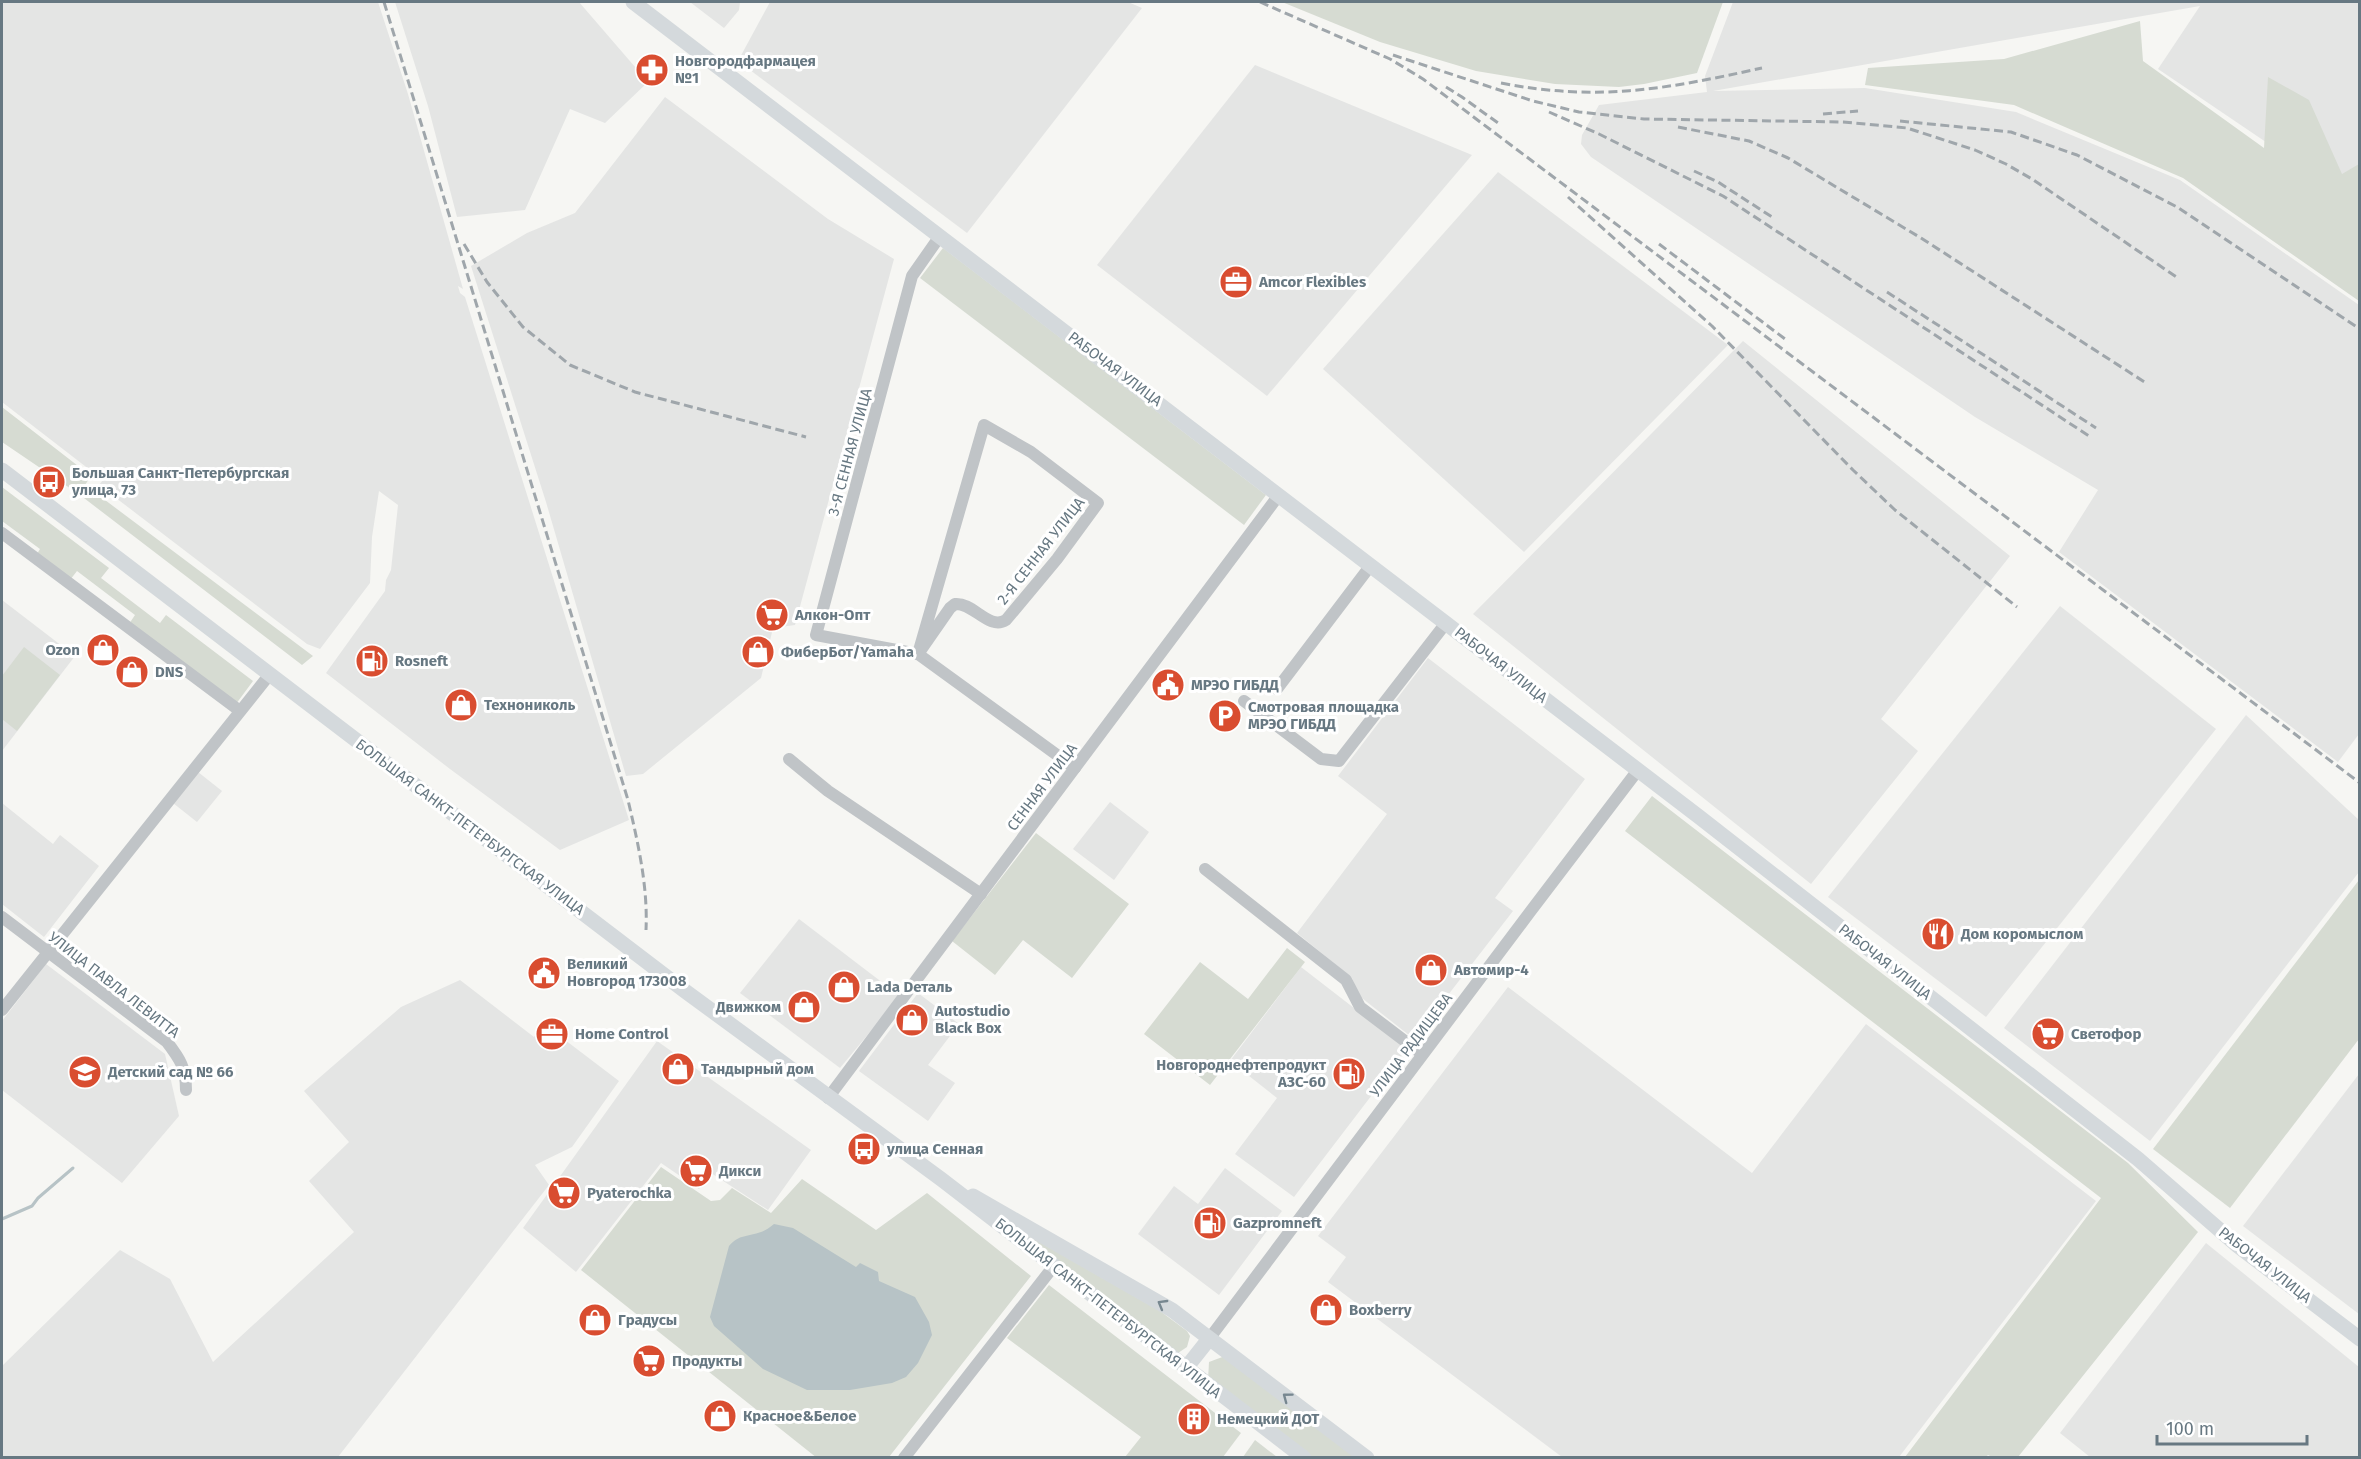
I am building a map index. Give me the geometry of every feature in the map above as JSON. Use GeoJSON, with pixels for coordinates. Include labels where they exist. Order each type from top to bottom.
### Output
{"type":"FeatureCollection","features":[{"type":"Feature","properties":{"kind":"main road","name":"РАБОЧАЯ УЛИЦА"},"geometry":{"type":"LineString","coordinates":[[633,2],[1638,770],[2131,1154],[2238,1246],[2360,1339]]}},
{"type":"Feature","properties":{"kind":"main road","name":"БОЛЬШАЯ САНКТ-ПЕТЕРБУРГСКАЯ УЛИЦА"},"geometry":{"type":"LineString","coordinates":[[2,470],[614,938],[828,1098],[941,1179],[1304,1458]]}},
{"type":"Feature","properties":{"kind":"main road","name":"БОЛЬШАЯ САНКТ-ПЕТЕРБУРГСКАЯ УЛИЦА"},"geometry":{"type":"LineString","coordinates":[[941,1179],[995,1207],[1172,1310],[1367,1458]]}},
{"type":"Feature","properties":{"kind":"main road"},"geometry":{"type":"LineString","coordinates":[[1186,1368],[1209,1339]]}},
{"type":"Feature","properties":{"kind":"street","name":"3-Я СЕННАЯ УЛИЦА"},"geometry":{"type":"LineString","coordinates":[[918,654],[816,635],[912,276],[940,236]]}},
{"type":"Feature","properties":{"kind":"street","name":"2-Я СЕННАЯ УЛИЦА"},"geometry":{"type":"LineString","coordinates":[[984,425],[1031,452],[1098,503],[1057,559],[1006,620],[1000,624],[994,623],[968,606],[955,604],[918,654],[984,425]]}},
{"type":"Feature","properties":{"kind":"street","name":"СЕННАЯ УЛИЦА"},"geometry":{"type":"LineString","coordinates":[[828,1098],[1279,495]]}},
{"type":"Feature","properties":{"kind":"street"},"geometry":{"type":"LineString","coordinates":[[2,533],[240,711]]}},
{"type":"Feature","properties":{"kind":"street"},"geometry":{"type":"LineString","coordinates":[[1277,689],[1371,566]]}},
{"type":"Feature","properties":{"kind":"street"},"geometry":{"type":"LineString","coordinates":[[1244,701],[1321,759],[1340,761],[1446,623]]}},
{"type":"Feature","properties":{"kind":"street"},"geometry":{"type":"LineString","coordinates":[[918,654],[1075,768]]}},
{"type":"Feature","properties":{"kind":"street"},"geometry":{"type":"LineString","coordinates":[[2,1010],[270,674]]}},
{"type":"Feature","properties":{"kind":"street"},"geometry":{"type":"LineString","coordinates":[[789,759],[828,791],[981,894]]}},
{"type":"Feature","properties":{"kind":"street","name":"УЛИЦА РАДИЩЕВА"},"geometry":{"type":"LineString","coordinates":[[1209,1339],[1638,770]]}},
{"type":"Feature","properties":{"kind":"street"},"geometry":{"type":"LineString","coordinates":[[1205,868],[1346,980],[1360,1007],[1422,1054]]}},
{"type":"Feature","properties":{"kind":"street","name":"УЛИЦА ПАВЛА ЛЕВИТТА"},"geometry":{"type":"LineString","coordinates":[[2,917],[167,1042],[186,1073],[186,1090]]}},
{"type":"Feature","properties":{"kind":"street"},"geometry":{"type":"LineString","coordinates":[[904,1458],[1053,1267]]}},
{"type":"Feature","properties":{"kind":"shaded area"},"geometry":{"type":"Polygon","coordinates":[[[2,2],[378,2],[408,94],[463,289],[458,286],[460,293],[465,297],[629,820],[560,850],[326,673],[385,591],[386,580],[391,570],[398,505],[379,491],[372,537],[370,583],[320,649],[307,644],[99,485],[103,480],[2,402],[2,2]]]}},
{"type":"Feature","properties":{"kind":"shaded area"},"geometry":{"type":"Polygon","coordinates":[[[395,2],[579,2],[648,82],[605,123],[570,109],[525,210],[457,217],[428,106],[395,2]]]}},
{"type":"Feature","properties":{"kind":"shaded area"},"geometry":{"type":"Polygon","coordinates":[[[690,2],[740,2],[739,10],[724,28],[690,2]]]}},
{"type":"Feature","properties":{"kind":"shaded area"},"geometry":{"type":"Polygon","coordinates":[[[770,2],[1128,2],[1142,8],[967,233],[738,61],[770,2]]]}},
{"type":"Feature","properties":{"kind":"shaded area"},"geometry":{"type":"Polygon","coordinates":[[[1282,2],[1723,2],[1697,73],[1619,87],[1555,84],[1476,71],[1380,42],[1282,2]]]}},
{"type":"Feature","properties":{"kind":"shaded area"},"geometry":{"type":"Polygon","coordinates":[[[1733,2],[2359,2],[2359,205],[2158,69],[2200,6],[1713,91],[1865,88],[2016,112],[2180,180],[2359,305],[2359,734],[2338,762],[2059,552],[2098,490],[1975,417],[1591,157],[1581,144],[1582,135],[1599,105],[1707,92],[1705,76],[1733,2]]]}},
{"type":"Feature","properties":{"kind":"shaded area"},"geometry":{"type":"Polygon","coordinates":[[[2140,21],[2143,61],[2264,148],[2268,77],[2309,100],[2342,174],[2359,164],[2359,301],[2183,178],[2014,105],[1865,85],[1868,68],[2004,59],[2140,21]]]}},
{"type":"Feature","properties":{"kind":"shaded area"},"geometry":{"type":"Polygon","coordinates":[[[1255,65],[1472,155],[1267,396],[1097,265],[1255,65]]]}},
{"type":"Feature","properties":{"kind":"shaded area"},"geometry":{"type":"Polygon","coordinates":[[[665,97],[828,219],[894,259],[795,625],[773,628],[761,678],[643,774],[626,776],[546,502],[471,266],[527,233],[575,213],[665,97]]]}},
{"type":"Feature","properties":{"kind":"shaded area"},"geometry":{"type":"Polygon","coordinates":[[[1498,172],[1728,345],[1524,552],[1323,369],[1498,172]]]}},
{"type":"Feature","properties":{"kind":"shaded area"},"geometry":{"type":"Polygon","coordinates":[[[943,248],[1266,495],[1244,525],[920,278],[943,248]]]}},
{"type":"Feature","properties":{"kind":"shaded area"},"geometry":{"type":"Polygon","coordinates":[[[1743,341],[2010,556],[1881,719],[1918,751],[1811,884],[1473,614],[1743,341]]]}},
{"type":"Feature","properties":{"kind":"shaded area"},"geometry":{"type":"Polygon","coordinates":[[[2,407],[91,476],[85,485],[313,656],[302,665],[80,495],[2,442],[2,407]]]}},
{"type":"Feature","properties":{"kind":"shaded area"},"geometry":{"type":"Polygon","coordinates":[[[2,487],[109,568],[101,578],[160,623],[166,615],[253,681],[236,704],[129,624],[135,615],[77,571],[70,580],[37,554],[40,549],[2,521],[2,487]]]}},
{"type":"Feature","properties":{"kind":"shaded area"},"geometry":{"type":"Polygon","coordinates":[[[2,600],[75,656],[2,751],[2,600]]]}},
{"type":"Feature","properties":{"kind":"shaded area"},"geometry":{"type":"Polygon","coordinates":[[[2060,606],[2216,729],[1986,1017],[1828,897],[2060,606]]]}},
{"type":"Feature","properties":{"kind":"shaded area"},"geometry":{"type":"Polygon","coordinates":[[[24,647],[60,675],[17,731],[2,719],[2,676],[24,647]]]}},
{"type":"Feature","properties":{"kind":"shaded area"},"geometry":{"type":"Polygon","coordinates":[[[1428,658],[1585,779],[1495,898],[1513,911],[1414,1039],[1358,995],[1352,978],[1297,933],[1387,814],[1338,776],[1428,658]]]}},
{"type":"Feature","properties":{"kind":"shaded area"},"geometry":{"type":"Polygon","coordinates":[[[2246,715],[2359,820],[2359,872],[2150,1141],[2004,1028],[2246,715]]]}},
{"type":"Feature","properties":{"kind":"shaded area"},"geometry":{"type":"Polygon","coordinates":[[[198,772],[222,791],[197,822],[173,803],[198,772]]]}},
{"type":"Feature","properties":{"kind":"shaded area"},"geometry":{"type":"Polygon","coordinates":[[[1652,796],[2128,1163],[2198,1232],[2018,1457],[1988,1455],[1985,1458],[1905,1457],[2101,1198],[1625,831],[1652,796]]]}},
{"type":"Feature","properties":{"kind":"shaded area"},"geometry":{"type":"Polygon","coordinates":[[[1110,802],[1149,832],[1114,880],[1073,849],[1110,802]]]}},
{"type":"Feature","properties":{"kind":"shaded area"},"geometry":{"type":"Polygon","coordinates":[[[2,803],[53,844],[60,835],[99,866],[44,937],[2,904],[2,803]]]}},
{"type":"Feature","properties":{"kind":"shaded area"},"geometry":{"type":"Polygon","coordinates":[[[1036,833],[1129,904],[1072,978],[1023,940],[995,975],[952,941],[1036,833]]]}},
{"type":"Feature","properties":{"kind":"shaded area"},"geometry":{"type":"Polygon","coordinates":[[[2359,880],[2359,1039],[2230,1208],[2153,1149],[2359,880]]]}},
{"type":"Feature","properties":{"kind":"shaded area"},"geometry":{"type":"Polygon","coordinates":[[[799,919],[900,996],[840,1068],[740,993],[799,919]]]}},
{"type":"Feature","properties":{"kind":"shaded area"},"geometry":{"type":"Polygon","coordinates":[[[1287,948],[1305,962],[1210,1085],[1144,1034],[1200,962],[1248,999],[1287,948]]]}},
{"type":"Feature","properties":{"kind":"shaded area","name":"Детский сад № 66"},"geometry":{"type":"Polygon","coordinates":[[[46,964],[165,1054],[179,1116],[122,1183],[2,1090],[2,1021],[46,964]]]}},
{"type":"Feature","properties":{"kind":"shaded area"},"geometry":{"type":"Polygon","coordinates":[[[1301,967],[1407,1049],[1294,1197],[1235,1154],[1277,1098],[1230,1061],[1301,967]]]}},
{"type":"Feature","properties":{"kind":"shaded area"},"geometry":{"type":"Polygon","coordinates":[[[460,980],[534,1037],[544,1024],[619,1081],[572,1147],[535,1165],[549,1185],[338,1457],[2,1457],[2,1366],[120,1250],[170,1279],[213,1362],[354,1232],[309,1181],[349,1142],[304,1091],[401,1007],[460,980]]]}},
{"type":"Feature","properties":{"kind":"shaded area"},"geometry":{"type":"Polygon","coordinates":[[[1508,987],[1752,1173],[1866,1024],[2096,1201],[1899,1457],[1562,1457],[1328,1282],[1346,1257],[1318,1236],[1508,987]]]}},
{"type":"Feature","properties":{"kind":"shaded area"},"geometry":{"type":"Polygon","coordinates":[[[918,993],[959,1024],[928,1065],[955,1083],[928,1121],[859,1071],[918,993]]]}},
{"type":"Feature","properties":{"kind":"shaded area"},"geometry":{"type":"Polygon","coordinates":[[[657,1041],[811,1150],[768,1210],[711,1173],[699,1189],[661,1163],[576,1272],[523,1228],[657,1041]]]}},
{"type":"Feature","properties":{"kind":"shaded area"},"geometry":{"type":"Polygon","coordinates":[[[2359,1074],[2359,1314],[2243,1226],[2359,1074]]]}},
{"type":"Feature","properties":{"kind":"shaded area"},"geometry":{"type":"Polygon","coordinates":[[[661,1167],[711,1201],[720,1200],[732,1188],[771,1213],[802,1179],[876,1230],[927,1193],[1031,1276],[889,1457],[817,1458],[581,1270],[661,1167]]]}},
{"type":"Feature","properties":{"kind":"shaded area","name":"Gazpromneft"},"geometry":{"type":"Polygon","coordinates":[[[1225,1168],[1282,1211],[1219,1295],[1138,1234],[1174,1186],[1198,1204],[1225,1168]]]}},
{"type":"Feature","properties":{"kind":"shaded area"},"geometry":{"type":"Polygon","coordinates":[[[1003,1221],[1160,1311],[1187,1331],[1190,1336],[1187,1347],[1178,1353],[1003,1221]]]}},
{"type":"Feature","properties":{"kind":"shaded area"},"geometry":{"type":"Polygon","coordinates":[[[774,1224],[793,1228],[856,1267],[860,1263],[878,1272],[879,1281],[915,1297],[929,1322],[932,1335],[918,1363],[906,1377],[892,1383],[850,1390],[807,1390],[763,1369],[714,1326],[710,1317],[729,1246],[740,1238],[763,1231],[774,1224]]]}},
{"type":"Feature","properties":{"kind":"shaded area"},"geometry":{"type":"Polygon","coordinates":[[[2206,1243],[2359,1367],[2359,1457],[2090,1457],[2060,1433],[2206,1243]]]}},
{"type":"Feature","properties":{"kind":"shaded area"},"geometry":{"type":"Polygon","coordinates":[[[1049,1285],[1241,1433],[1223,1457],[1125,1457],[1141,1437],[1007,1338],[1049,1285]]]}},
{"type":"Feature","properties":{"kind":"shaded area"},"geometry":{"type":"Polygon","coordinates":[[[1225,1356],[1358,1457],[1311,1457],[1208,1380],[1209,1362],[1225,1356]]]}},
{"type":"Feature","properties":{"kind":"shaded area"},"geometry":{"type":"Polygon","coordinates":[[[1255,1440],[1277,1457],[1243,1457],[1255,1440]]]}},
{"type":"Feature","properties":{"kind":"waterway"},"geometry":{"type":"LineString","coordinates":[[2,1219],[32,1206],[73,1168]]}},
{"type":"Feature","properties":{"kind":"railway"},"geometry":{"type":"LineString","coordinates":[[384,2],[628,800],[644,881],[646,930]]}},
{"type":"Feature","properties":{"kind":"railway"},"geometry":{"type":"LineString","coordinates":[[1260,2],[1390,59],[1423,79],[2360,783]]}},
{"type":"Feature","properties":{"kind":"railway"},"geometry":{"type":"LineString","coordinates":[[1393,55],[1533,101],[1579,112],[1644,119],[1843,122],[1907,128],[1975,150],[2006,164],[2032,179],[2178,278]]}},
{"type":"Feature","properties":{"kind":"railway"},"geometry":{"type":"LineString","coordinates":[[1501,83],[1569,92],[1601,92],[1663,87],[1762,68]]}},
{"type":"Feature","properties":{"kind":"railway"},"geometry":{"type":"LineString","coordinates":[[1446,87],[1498,123]]}},
{"type":"Feature","properties":{"kind":"railway"},"geometry":{"type":"LineString","coordinates":[[1823,114],[1858,111]]}},
{"type":"Feature","properties":{"kind":"railway"},"geometry":{"type":"LineString","coordinates":[[1549,112],[1599,134],[1723,196],[2089,436]]}},
{"type":"Feature","properties":{"kind":"railway"},"geometry":{"type":"LineString","coordinates":[[1900,121],[2011,132],[2077,155],[2177,207],[2360,329]]}},
{"type":"Feature","properties":{"kind":"railway"},"geometry":{"type":"LineString","coordinates":[[1678,127],[1749,141],[1788,158],[1921,238],[2146,383]]}},
{"type":"Feature","properties":{"kind":"railway"},"geometry":{"type":"LineString","coordinates":[[1694,171],[1718,182],[1772,217]]}},
{"type":"Feature","properties":{"kind":"railway"},"geometry":{"type":"LineString","coordinates":[[1568,197],[1712,326],[1895,510],[2017,607]]}},
{"type":"Feature","properties":{"kind":"railway"},"geometry":{"type":"LineString","coordinates":[[464,244],[487,282],[523,327],[570,365],[635,392],[806,437]]}},
{"type":"Feature","properties":{"kind":"railway"},"geometry":{"type":"LineString","coordinates":[[1659,244],[1785,339]]}},
{"type":"Feature","properties":{"kind":"railway"},"geometry":{"type":"LineString","coordinates":[[1887,292],[2096,428]]}},
{"type":"Feature","properties":{"kind":"place","name":"Новгородфармацея №1"},"geometry":{"type":"Point","coordinates":[652,70]}},
{"type":"Feature","properties":{"kind":"place","name":"Amcor Flexibles"},"geometry":{"type":"Point","coordinates":[1236,282]}},
{"type":"Feature","properties":{"kind":"place","name":"Большая Санкт-Петербургская улица, 73"},"geometry":{"type":"Point","coordinates":[49,482]}},
{"type":"Feature","properties":{"kind":"place","name":"Алкон-Опт"},"geometry":{"type":"Point","coordinates":[772,615]}},
{"type":"Feature","properties":{"kind":"place","name":"Ozon"},"geometry":{"type":"Point","coordinates":[103,650]}},
{"type":"Feature","properties":{"kind":"place","name":"ФиберБот/Yamaha"},"geometry":{"type":"Point","coordinates":[758,652]}},
{"type":"Feature","properties":{"kind":"place","name":"Rosneft"},"geometry":{"type":"Point","coordinates":[372,661]}},
{"type":"Feature","properties":{"kind":"place","name":"DNS"},"geometry":{"type":"Point","coordinates":[132,672]}},
{"type":"Feature","properties":{"kind":"place","name":"МРЭО ГИБДД"},"geometry":{"type":"Point","coordinates":[1168,685]}},
{"type":"Feature","properties":{"kind":"place","name":"Технониколь"},"geometry":{"type":"Point","coordinates":[461,705]}},
{"type":"Feature","properties":{"kind":"place","name":"Смотровая площадка МРЭО ГИБДД"},"geometry":{"type":"Point","coordinates":[1225,716]}},
{"type":"Feature","properties":{"kind":"place","name":"Дом коромыслом"},"geometry":{"type":"Point","coordinates":[1938,934]}},
{"type":"Feature","properties":{"kind":"place","name":"Автомир-4"},"geometry":{"type":"Point","coordinates":[1431,970]}},
{"type":"Feature","properties":{"kind":"place","name":"Великий Новгород 173008"},"geometry":{"type":"Point","coordinates":[544,973]}},
{"type":"Feature","properties":{"kind":"place","name":"Lada Dеталь"},"geometry":{"type":"Point","coordinates":[844,987]}},
{"type":"Feature","properties":{"kind":"place","name":"Движком"},"geometry":{"type":"Point","coordinates":[804,1007]}},
{"type":"Feature","properties":{"kind":"place","name":"Autostudio Black Box"},"geometry":{"type":"Point","coordinates":[912,1020]}},
{"type":"Feature","properties":{"kind":"place","name":"Home Control"},"geometry":{"type":"Point","coordinates":[552,1034]}},
{"type":"Feature","properties":{"kind":"place","name":"Светофор"},"geometry":{"type":"Point","coordinates":[2048,1034]}},
{"type":"Feature","properties":{"kind":"place","name":"Тандырный дом"},"geometry":{"type":"Point","coordinates":[678,1069]}},
{"type":"Feature","properties":{"kind":"place","name":"Детский сад № 66"},"geometry":{"type":"Point","coordinates":[85,1072]}},
{"type":"Feature","properties":{"kind":"place","name":"Новгороднефтепродукт АЗС-60"},"geometry":{"type":"Point","coordinates":[1349,1074]}},
{"type":"Feature","properties":{"kind":"place","name":"улица Сенная"},"geometry":{"type":"Point","coordinates":[864,1149]}},
{"type":"Feature","properties":{"kind":"place","name":"Дикси"},"geometry":{"type":"Point","coordinates":[696,1171]}},
{"type":"Feature","properties":{"kind":"place","name":"Pyaterochka"},"geometry":{"type":"Point","coordinates":[564,1193]}},
{"type":"Feature","properties":{"kind":"place","name":"Gazpromneft"},"geometry":{"type":"Point","coordinates":[1210,1223]}},
{"type":"Feature","properties":{"kind":"place","name":"Boxberry"},"geometry":{"type":"Point","coordinates":[1326,1310]}},
{"type":"Feature","properties":{"kind":"place","name":"Градусы"},"geometry":{"type":"Point","coordinates":[595,1320]}},
{"type":"Feature","properties":{"kind":"place","name":"Продукты"},"geometry":{"type":"Point","coordinates":[649,1361]}},
{"type":"Feature","properties":{"kind":"place","name":"Красное&Белое"},"geometry":{"type":"Point","coordinates":[720,1416]}},
{"type":"Feature","properties":{"kind":"place","name":"Немецкий ДОТ"},"geometry":{"type":"Point","coordinates":[1194,1419]}}]}
